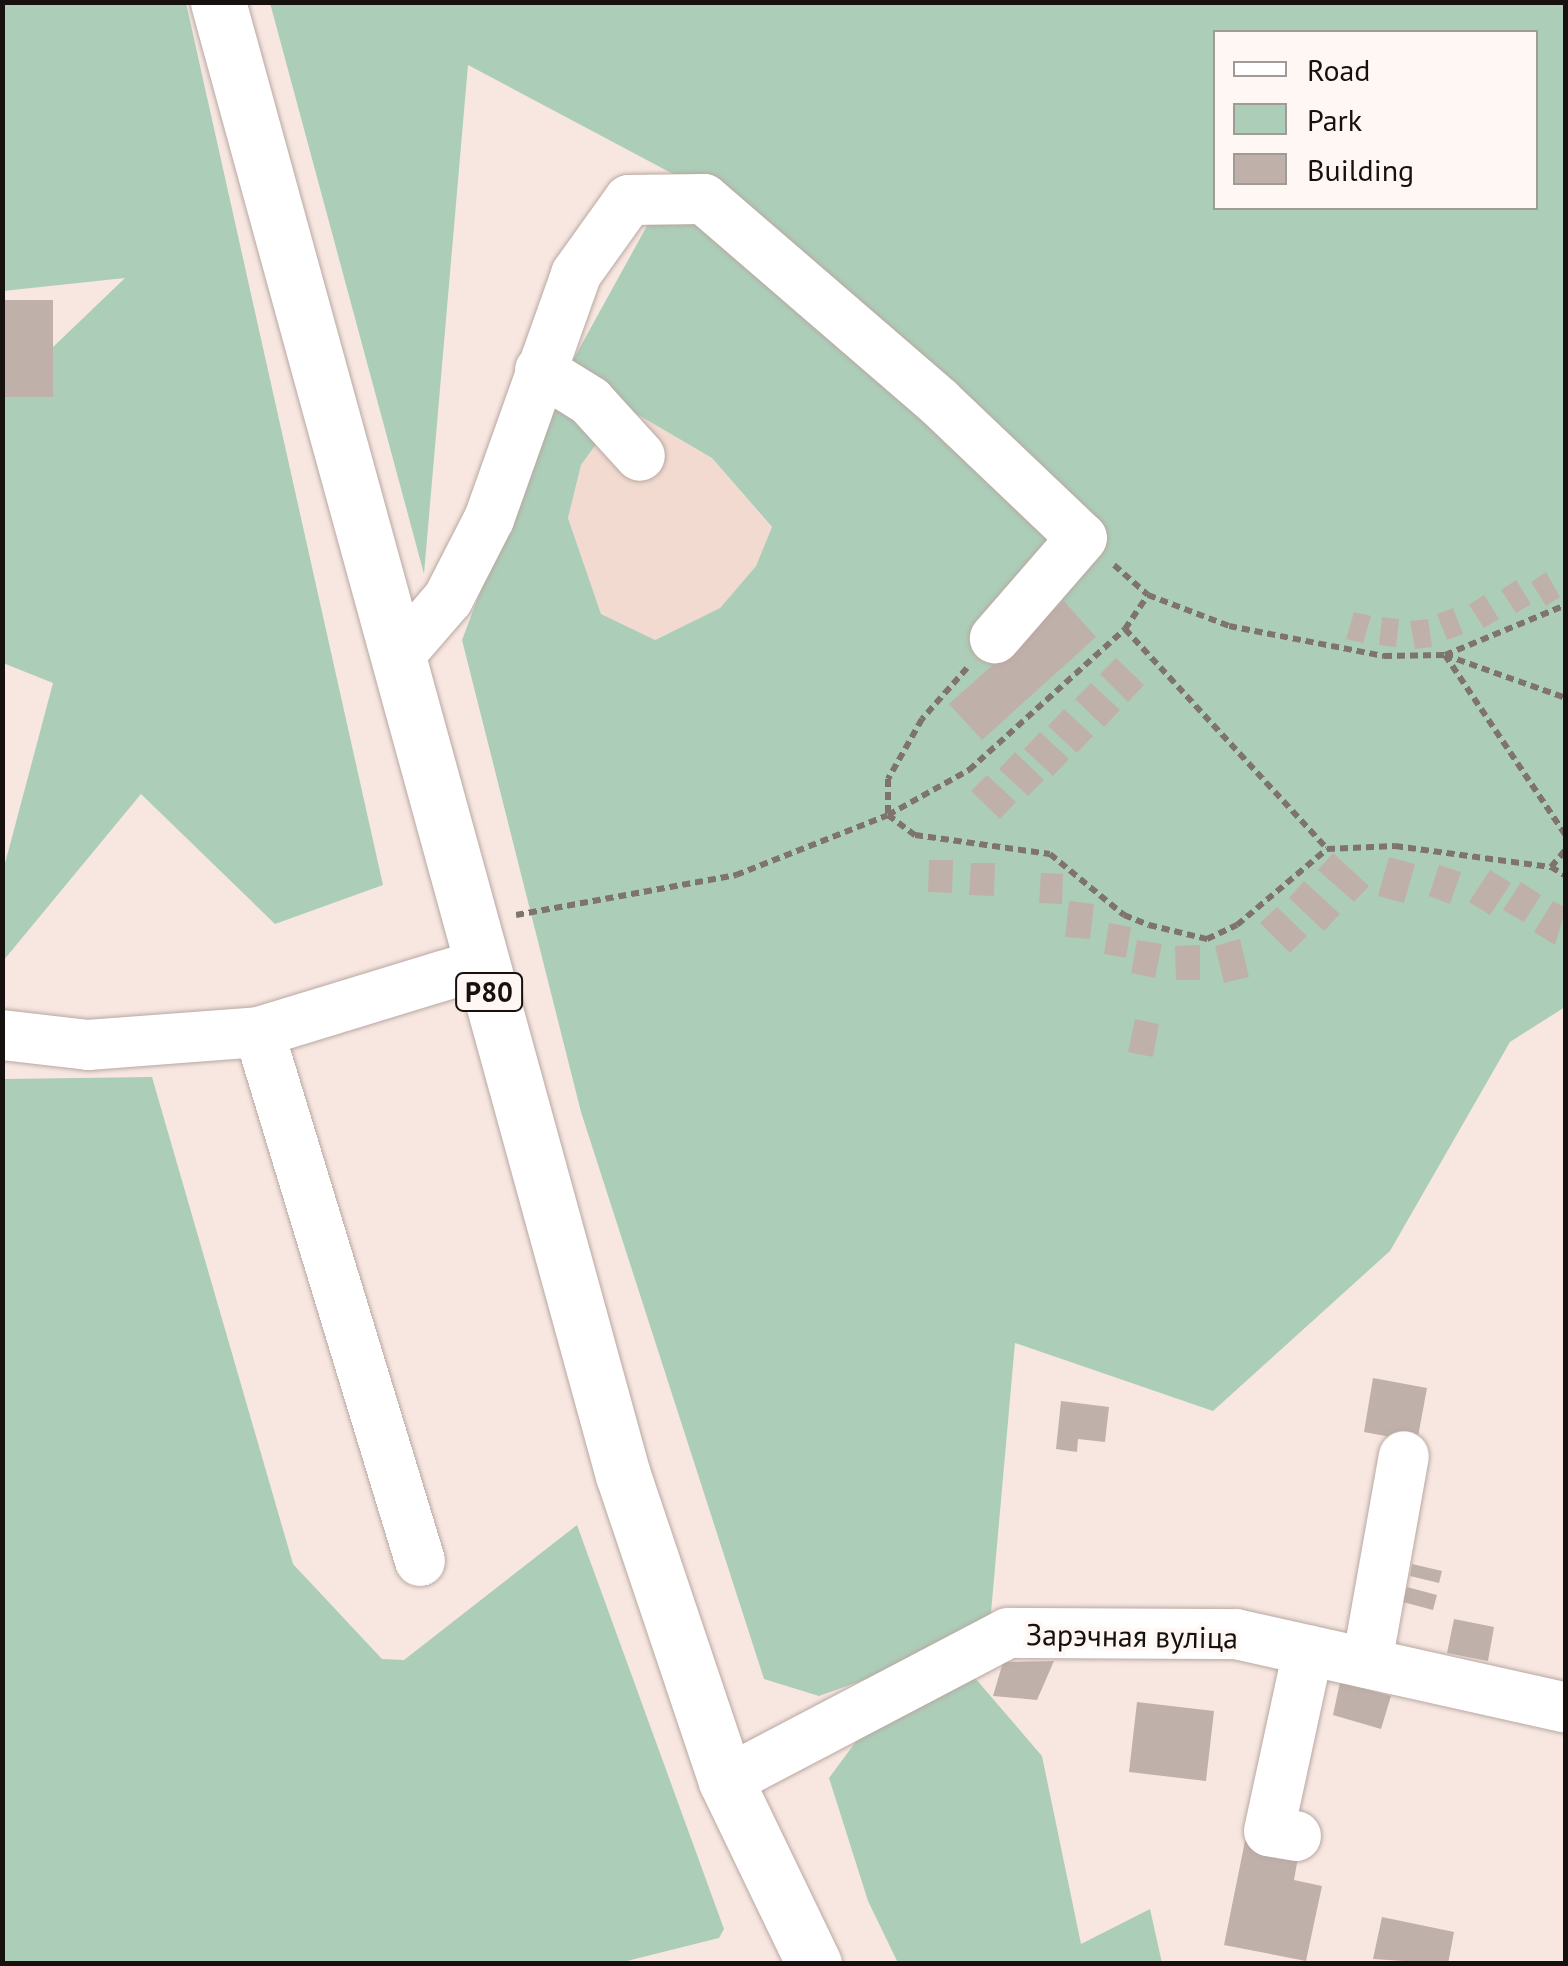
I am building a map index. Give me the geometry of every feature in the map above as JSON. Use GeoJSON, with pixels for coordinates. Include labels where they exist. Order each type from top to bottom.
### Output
{"type":"FeatureCollection","features":[{"type":"Feature","properties":{"kind":"main road","name":"Р80"},"geometry":{"type":"LineString","coordinates":[[218,2],[623,1475],[726,1781],[814,1964]]}},
{"type":"Feature","properties":{"kind":"street"},"geometry":{"type":"LineString","coordinates":[[397,658],[448,599],[489,519],[576,274],[630,200],[704,199],[953,414],[1082,538],[995,638]]}},
{"type":"Feature","properties":{"kind":"street"},"geometry":{"type":"LineString","coordinates":[[540,370],[590,401],[640,456]]}},
{"type":"Feature","properties":{"kind":"street"},"geometry":{"type":"LineString","coordinates":[[2,1035],[88,1046],[259,1032],[476,944]]}},
{"type":"Feature","properties":{"kind":"street"},"geometry":{"type":"LineString","coordinates":[[259,1032],[420,1560]]}},
{"type":"Feature","properties":{"kind":"street"},"geometry":{"type":"LineString","coordinates":[[1367,1663],[1404,1456]]}},
{"type":"Feature","properties":{"kind":"street","name":"Зарэчная вуліца"},"geometry":{"type":"LineString","coordinates":[[726,1781],[1008,1633],[1236,1634],[1566,1708]]}},
{"type":"Feature","properties":{"kind":"street"},"geometry":{"type":"LineString","coordinates":[[1296,1836],[1268,1832],[1308,1650]]}},
{"type":"Feature","properties":{"kind":"path"},"geometry":{"type":"LineString","coordinates":[[1082,538],[1148,595],[1230,626],[1315,646],[1446,655],[1566,698]]}},
{"type":"Feature","properties":{"kind":"path"},"geometry":{"type":"LineString","coordinates":[[476,944],[736,875],[888,815],[969,770],[1126,629],[1148,595]]}},
{"type":"Feature","properties":{"kind":"path"},"geometry":{"type":"LineString","coordinates":[[1446,655],[1566,605]]}},
{"type":"Feature","properties":{"kind":"path"},"geometry":{"type":"LineString","coordinates":[[1126,629],[1327,849]]}},
{"type":"Feature","properties":{"kind":"path"},"geometry":{"type":"LineString","coordinates":[[888,815],[888,780],[922,719],[995,638]]}},
{"type":"Feature","properties":{"kind":"path"},"geometry":{"type":"LineString","coordinates":[[1446,655],[1566,836]]}},
{"type":"Feature","properties":{"kind":"path"},"geometry":{"type":"LineString","coordinates":[[888,815],[914,835],[1050,854],[1124,915],[1206,939],[1237,925],[1327,849],[1395,846],[1551,867],[1566,876]]}},
{"type":"Feature","properties":{"kind":"path"},"geometry":{"type":"LineString","coordinates":[[1551,867],[1566,849]]}},
{"type":"Feature","properties":{"kind":"shaded area"},"geometry":{"type":"Polygon","coordinates":[[[623,406],[712,458],[772,528],[756,566],[720,608],[654,640],[601,614],[568,518],[581,465],[623,406]]]}},
{"type":"Feature","properties":{"kind":"green space"},"geometry":{"type":"Polygon","coordinates":[[[3,3],[186,3],[383,885],[275,924],[141,794],[3,961],[3,871],[53,683],[3,663],[3,395],[125,278],[3,291],[3,3]]]}},
{"type":"Feature","properties":{"kind":"green space"},"geometry":{"type":"Polygon","coordinates":[[[270,3],[1565,3],[1565,1007],[1510,1042],[1390,1251],[1213,1411],[1015,1343],[989,1635],[819,1696],[764,1679],[581,1112],[462,640],[552,403],[602,436],[581,465],[568,518],[601,614],[655,640],[720,608],[756,566],[772,527],[712,458],[623,406],[573,360],[675,175],[468,65],[424,574],[270,3]]]}},
{"type":"Feature","properties":{"kind":"green space"},"geometry":{"type":"Polygon","coordinates":[[[152,1077],[293,1564],[382,1659],[404,1660],[577,1525],[724,1929],[719,1938],[615,1964],[3,1963],[3,1079],[152,1077]]]}},
{"type":"Feature","properties":{"kind":"green space"},"geometry":{"type":"Polygon","coordinates":[[[969,1671],[1042,1756],[1081,1944],[1150,1909],[1162,1963],[898,1963],[868,1901],[829,1778],[866,1728],[969,1671]]]}},
{"type":"Feature","properties":{"kind":"building"},"geometry":{"type":"Polygon","coordinates":[[[2,300],[53,300],[53,397],[2,397],[2,300]]]}},
{"type":"Feature","properties":{"kind":"building"},"geometry":{"type":"Polygon","coordinates":[[[1546,572],[1560,597],[1546,606],[1531,582],[1546,572]]]}},
{"type":"Feature","properties":{"kind":"building"},"geometry":{"type":"Polygon","coordinates":[[[1516,580],[1531,604],[1516,613],[1501,590],[1516,580]]]}},
{"type":"Feature","properties":{"kind":"building"},"geometry":{"type":"Polygon","coordinates":[[[1484,595],[1499,619],[1484,628],[1469,605],[1484,595]]]}},
{"type":"Feature","properties":{"kind":"building"},"geometry":{"type":"Polygon","coordinates":[[[1064,601],[1096,637],[982,740],[949,704],[1064,601]]]}},
{"type":"Feature","properties":{"kind":"building"},"geometry":{"type":"Polygon","coordinates":[[[1453,608],[1463,634],[1447,640],[1437,614],[1453,608]]]}},
{"type":"Feature","properties":{"kind":"building"},"geometry":{"type":"Polygon","coordinates":[[[1354,612],[1371,616],[1363,643],[1346,639],[1354,612]]]}},
{"type":"Feature","properties":{"kind":"building"},"geometry":{"type":"Polygon","coordinates":[[[1382,617],[1399,619],[1396,647],[1379,645],[1382,617]]]}},
{"type":"Feature","properties":{"kind":"building"},"geometry":{"type":"Polygon","coordinates":[[[1428,619],[1432,647],[1415,649],[1410,621],[1428,619]]]}},
{"type":"Feature","properties":{"kind":"building"},"geometry":{"type":"Polygon","coordinates":[[[1116,658],[1144,685],[1128,702],[1100,674],[1116,658]]]}},
{"type":"Feature","properties":{"kind":"building"},"geometry":{"type":"Polygon","coordinates":[[[1091,683],[1120,710],[1104,727],[1075,699],[1091,683]]]}},
{"type":"Feature","properties":{"kind":"building"},"geometry":{"type":"Polygon","coordinates":[[[1064,709],[1093,736],[1077,753],[1048,726],[1064,709]]]}},
{"type":"Feature","properties":{"kind":"building"},"geometry":{"type":"Polygon","coordinates":[[[1040,732],[1069,759],[1053,776],[1024,749],[1040,732]]]}},
{"type":"Feature","properties":{"kind":"building"},"geometry":{"type":"Polygon","coordinates":[[[1015,752],[1044,780],[1028,796],[999,769],[1015,752]]]}},
{"type":"Feature","properties":{"kind":"building"},"geometry":{"type":"Polygon","coordinates":[[[987,775],[1016,802],[1000,819],[971,791],[987,775]]]}},
{"type":"Feature","properties":{"kind":"building"},"geometry":{"type":"Polygon","coordinates":[[[1333,853],[1369,886],[1354,902],[1318,870],[1333,853]]]}},
{"type":"Feature","properties":{"kind":"building"},"geometry":{"type":"Polygon","coordinates":[[[1389,857],[1415,864],[1404,903],[1378,896],[1389,857]]]}},
{"type":"Feature","properties":{"kind":"building"},"geometry":{"type":"Polygon","coordinates":[[[929,860],[953,860],[952,893],[928,892],[929,860]]]}},
{"type":"Feature","properties":{"kind":"building"},"geometry":{"type":"Polygon","coordinates":[[[971,863],[995,863],[994,896],[969,895],[971,863]]]}},
{"type":"Feature","properties":{"kind":"building"},"geometry":{"type":"Polygon","coordinates":[[[1439,865],[1461,872],[1450,904],[1429,896],[1439,865]]]}},
{"type":"Feature","properties":{"kind":"building"},"geometry":{"type":"Polygon","coordinates":[[[1490,870],[1511,883],[1490,915],[1469,902],[1490,870]]]}},
{"type":"Feature","properties":{"kind":"building"},"geometry":{"type":"Polygon","coordinates":[[[1041,873],[1063,874],[1062,904],[1039,903],[1041,873]]]}},
{"type":"Feature","properties":{"kind":"building"},"geometry":{"type":"Polygon","coordinates":[[[1304,881],[1340,914],[1324,931],[1289,898],[1304,881]]]}},
{"type":"Feature","properties":{"kind":"building"},"geometry":{"type":"Polygon","coordinates":[[[1521,882],[1541,895],[1524,922],[1503,910],[1521,882]]]}},
{"type":"Feature","properties":{"kind":"building"},"geometry":{"type":"Polygon","coordinates":[[[1069,901],[1094,904],[1090,939],[1065,937],[1069,901]]]}},
{"type":"Feature","properties":{"kind":"building"},"geometry":{"type":"Polygon","coordinates":[[[1553,901],[1566,908],[1555,945],[1534,932],[1553,901]]]}},
{"type":"Feature","properties":{"kind":"building"},"geometry":{"type":"Polygon","coordinates":[[[1277,907],[1307,936],[1290,953],[1260,923],[1277,907]]]}},
{"type":"Feature","properties":{"kind":"building"},"geometry":{"type":"Polygon","coordinates":[[[1109,923],[1131,927],[1126,958],[1104,954],[1109,923]]]}},
{"type":"Feature","properties":{"kind":"building"},"geometry":{"type":"Polygon","coordinates":[[[1240,939],[1249,977],[1224,983],[1215,946],[1240,939]]]}},
{"type":"Feature","properties":{"kind":"building"},"geometry":{"type":"Polygon","coordinates":[[[1137,940],[1162,944],[1155,978],[1131,973],[1137,940]]]}},
{"type":"Feature","properties":{"kind":"building"},"geometry":{"type":"Polygon","coordinates":[[[1200,945],[1200,980],[1176,980],[1175,946],[1200,945]]]}},
{"type":"Feature","properties":{"kind":"building"},"geometry":{"type":"Polygon","coordinates":[[[1135,1019],[1159,1024],[1153,1057],[1128,1052],[1135,1019]]]}},
{"type":"Feature","properties":{"kind":"building"},"geometry":{"type":"Polygon","coordinates":[[[1373,1378],[1427,1388],[1417,1442],[1364,1432],[1373,1378]]]}},
{"type":"Feature","properties":{"kind":"building"},"geometry":{"type":"Polygon","coordinates":[[[1061,1401],[1109,1407],[1105,1442],[1078,1439],[1077,1452],[1056,1449],[1061,1401]]]}},
{"type":"Feature","properties":{"kind":"building"},"geometry":{"type":"Polygon","coordinates":[[[1412,1564],[1442,1571],[1439,1583],[1410,1576],[1412,1564]]]}},
{"type":"Feature","properties":{"kind":"building"},"geometry":{"type":"Polygon","coordinates":[[[1407,1587],[1437,1595],[1433,1610],[1403,1602],[1407,1587]]]}},
{"type":"Feature","properties":{"kind":"building"},"geometry":{"type":"Polygon","coordinates":[[[1454,1619],[1494,1627],[1488,1661],[1447,1653],[1454,1619]]]}},
{"type":"Feature","properties":{"kind":"building"},"geometry":{"type":"Polygon","coordinates":[[[1054,1661],[1037,1700],[993,1696],[1003,1662],[1054,1661]]]}},
{"type":"Feature","properties":{"kind":"building"},"geometry":{"type":"Polygon","coordinates":[[[1340,1682],[1391,1696],[1381,1729],[1333,1715],[1340,1682]]]}},
{"type":"Feature","properties":{"kind":"building"},"geometry":{"type":"Polygon","coordinates":[[[1137,1702],[1214,1711],[1206,1781],[1129,1772],[1137,1702]]]}},
{"type":"Feature","properties":{"kind":"building"},"geometry":{"type":"Polygon","coordinates":[[[1245,1841],[1299,1852],[1294,1880],[1322,1886],[1306,1961],[1224,1945],[1245,1841]]]}},
{"type":"Feature","properties":{"kind":"building"},"geometry":{"type":"Polygon","coordinates":[[[1382,1917],[1454,1932],[1448,1964],[1373,1959],[1382,1917]]]}}]}
